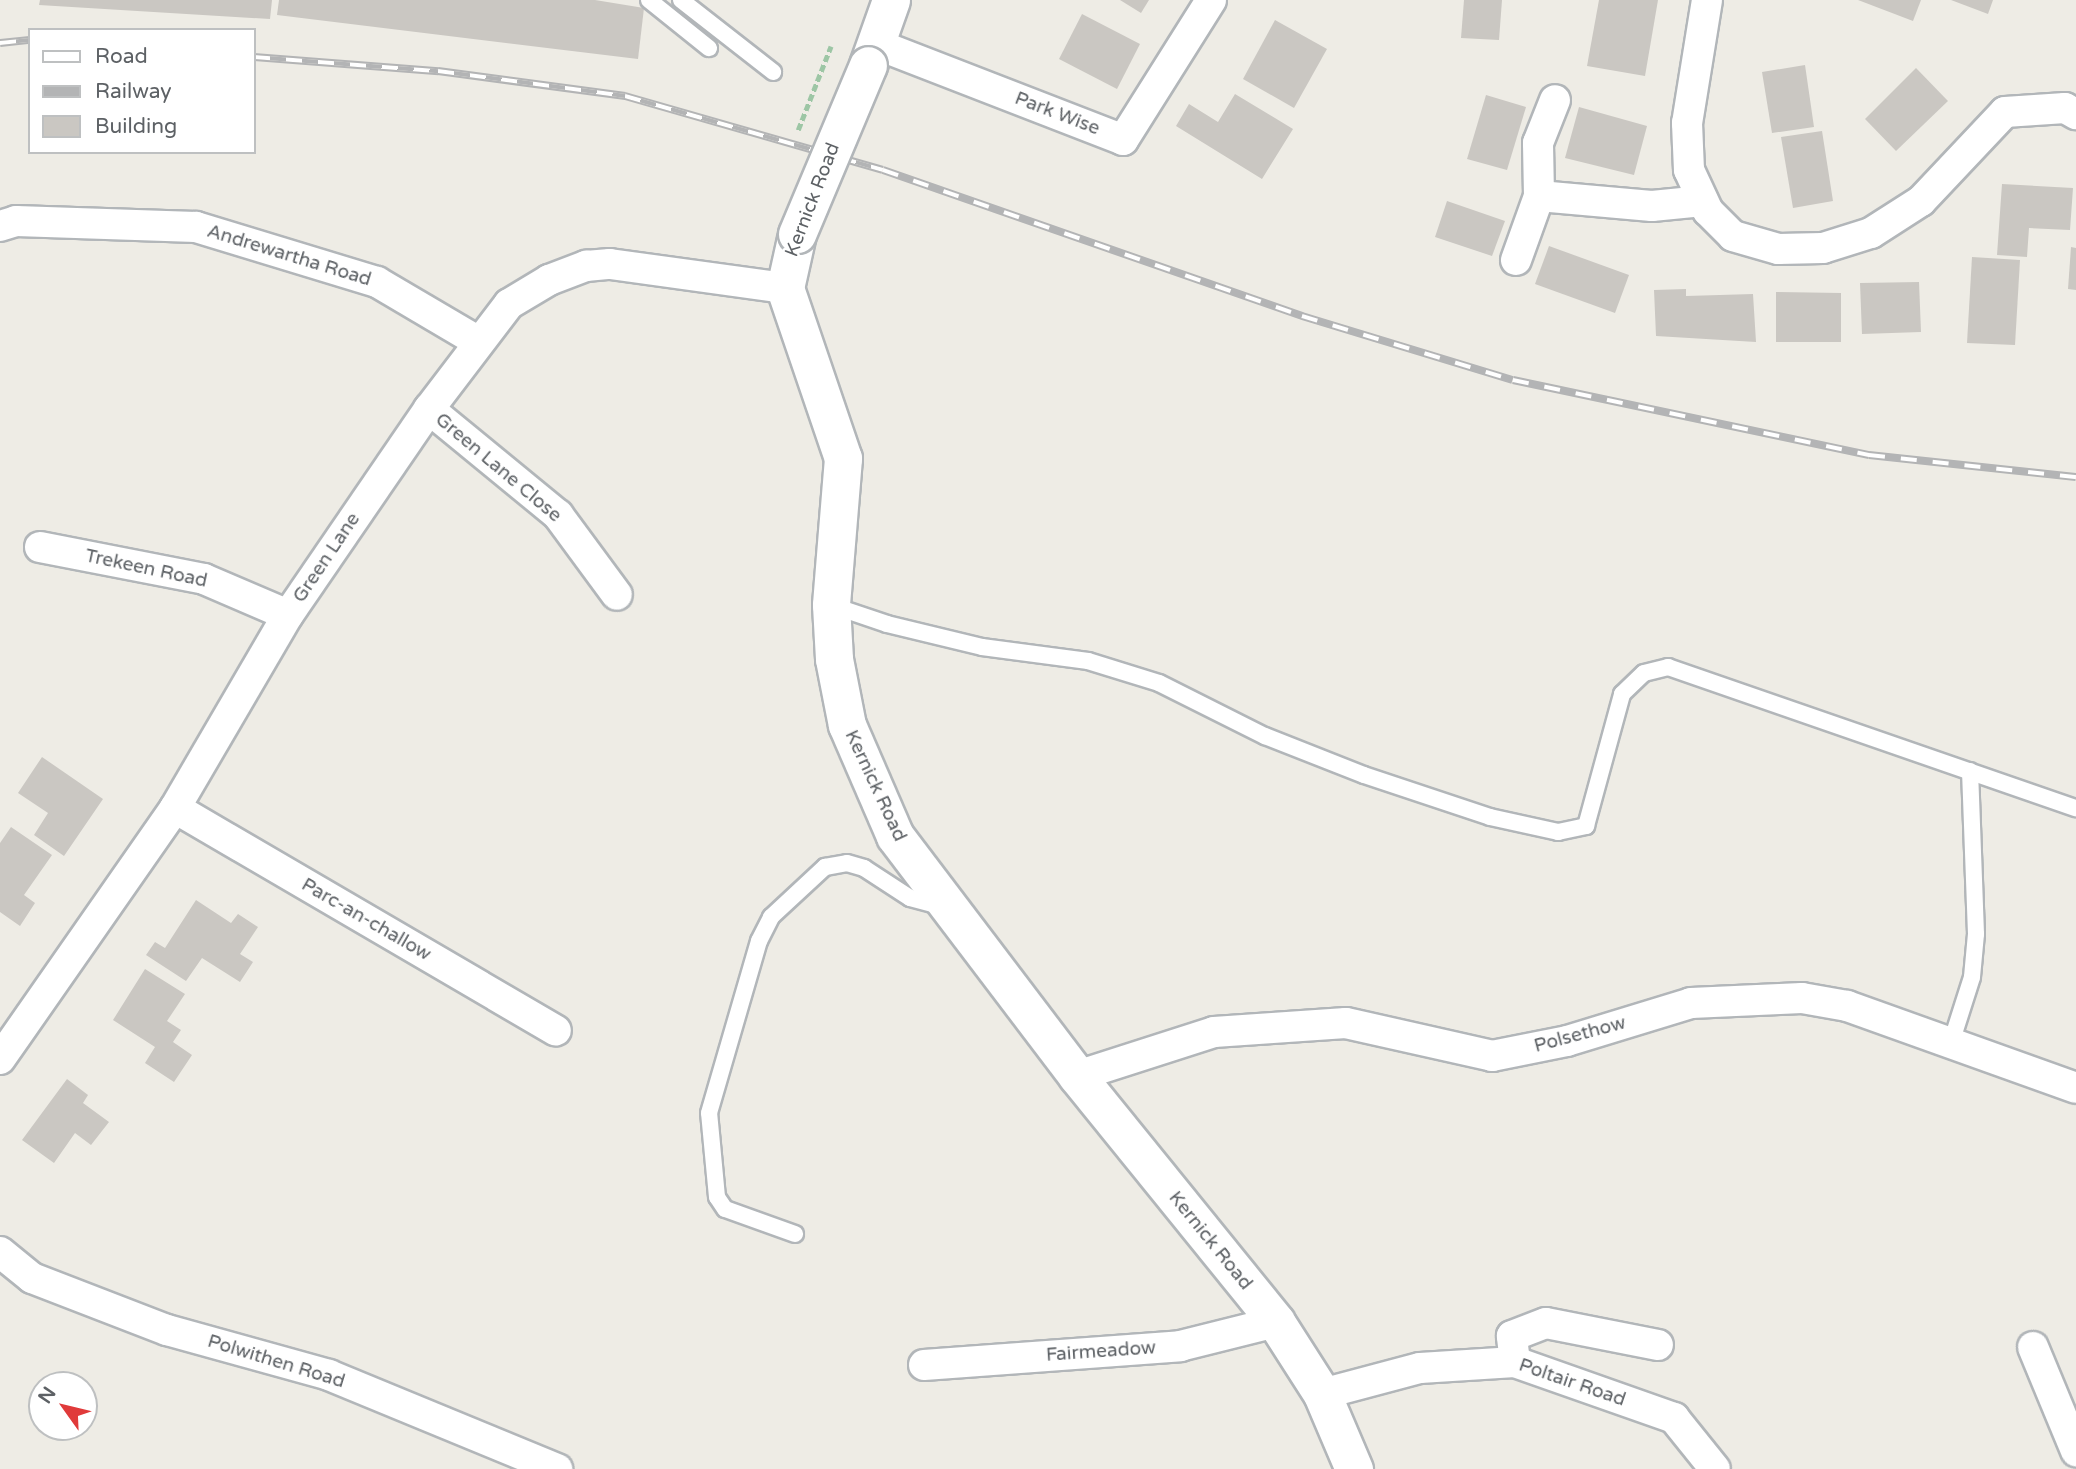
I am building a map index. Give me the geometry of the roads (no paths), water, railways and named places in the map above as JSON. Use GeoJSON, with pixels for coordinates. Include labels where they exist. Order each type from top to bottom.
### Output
{"type":"FeatureCollection","features":[{"type":"Feature","properties":{"kind":"street","name":"Kernick Road"},"geometry":{"type":"LineString","coordinates":[[891,0],[872,55],[797,234],[785,288],[843,458],[831,605],[834,659],[847,725],[895,836],[1077,1076],[1276,1322],[1322,1394],[1354,1469]]}},
{"type":"Feature","properties":{"kind":"street","name":"Park Wise"},"geometry":{"type":"LineString","coordinates":[[872,55],[1122,140],[1211,0]]}},
{"type":"Feature","properties":{"kind":"street"},"geometry":{"type":"LineString","coordinates":[[1707,0],[1687,123],[1689,170],[1703,201],[1733,236],[1778,249],[1823,248],[1871,233],[1921,201],[2005,112],[2066,108],[2076,114]]}},
{"type":"Feature","properties":{"kind":"street"},"geometry":{"type":"LineString","coordinates":[[1516,260],[1539,196],[1538,143],[1555,100]]}},
{"type":"Feature","properties":{"kind":"street"},"geometry":{"type":"LineString","coordinates":[[1539,196],[1652,206],[1703,201]]}},
{"type":"Feature","properties":{"kind":"street","name":"Andrewartha Road"},"geometry":{"type":"LineString","coordinates":[[0,226],[16,221],[196,227],[377,282],[479,342]]}},
{"type":"Feature","properties":{"kind":"street","name":"Green Lane"},"geometry":{"type":"LineString","coordinates":[[1,1055],[175,808],[288,615],[429,409],[509,304],[549,280],[586,266],[623,266],[785,288]]}},
{"type":"Feature","properties":{"kind":"street","name":"Green Lane Close"},"geometry":{"type":"LineString","coordinates":[[429,409],[558,515],[617,595]]}},
{"type":"Feature","properties":{"kind":"street","name":"Trekeen Road"},"geometry":{"type":"LineString","coordinates":[[40,547],[204,579],[288,615]]}},
{"type":"Feature","properties":{"kind":"street","name":"Parc-an-challow"},"geometry":{"type":"LineString","coordinates":[[175,808],[556,1031]]}},
{"type":"Feature","properties":{"kind":"street","name":"Polsethow"},"geometry":{"type":"LineString","coordinates":[[1077,1076],[1214,1032],[1346,1023],[1492,1056],[1567,1041],[1691,1003],[1802,998],[1847,1006],[2076,1088]]}},
{"type":"Feature","properties":{"kind":"street","name":"Polwithen Road"},"geometry":{"type":"LineString","coordinates":[[0,1252],[32,1279],[167,1330],[329,1375],[557,1469]]}},
{"type":"Feature","properties":{"kind":"street","name":"Fairmeadow"},"geometry":{"type":"LineString","coordinates":[[924,1365],[1180,1346],[1276,1322]]}},
{"type":"Feature","properties":{"kind":"street"},"geometry":{"type":"LineString","coordinates":[[1516,1362],[1512,1336],[1546,1323],[1658,1345]]}},
{"type":"Feature","properties":{"kind":"street"},"geometry":{"type":"LineString","coordinates":[[2033,1347],[2076,1451]]}},
{"type":"Feature","properties":{"kind":"street","name":"Poltair Road"},"geometry":{"type":"LineString","coordinates":[[1322,1394],[1420,1368],[1516,1362],[1674,1419],[1716,1469]]}},
{"type":"Feature","properties":{"kind":"lane"},"geometry":{"type":"LineString","coordinates":[[649,0],[709,48]]}},
{"type":"Feature","properties":{"kind":"lane"},"geometry":{"type":"LineString","coordinates":[[681,0],[772,72]]}},
{"type":"Feature","properties":{"kind":"lane"},"geometry":{"type":"LineString","coordinates":[[831,605],[887,624],[982,647],[1088,662],[1159,683],[1265,736],[1363,775],[1490,817],[1558,832],[1586,826],[1622,694],[1644,673],[1668,667],[2076,808]]}},
{"type":"Feature","properties":{"kind":"lane"},"geometry":{"type":"LineString","coordinates":[[1951,1043],[1972,977],[1976,934],[1970,771]]}},
{"type":"Feature","properties":{"kind":"lane"},"geometry":{"type":"LineString","coordinates":[[795,1234],[725,1209],[717,1197],[709,1113],[759,941],[771,917],[825,867],[846,863],[864,868],[910,898],[949,908]]}},
{"type":"Feature","properties":{"kind":"railway"},"geometry":{"type":"LineString","coordinates":[[0,43],[28,40]]}},
{"type":"Feature","properties":{"kind":"railway"},"geometry":{"type":"LineString","coordinates":[[256,57],[438,71],[625,96],[883,170],[1302,316],[1513,380],[1869,455],[2076,477]]}}]}
